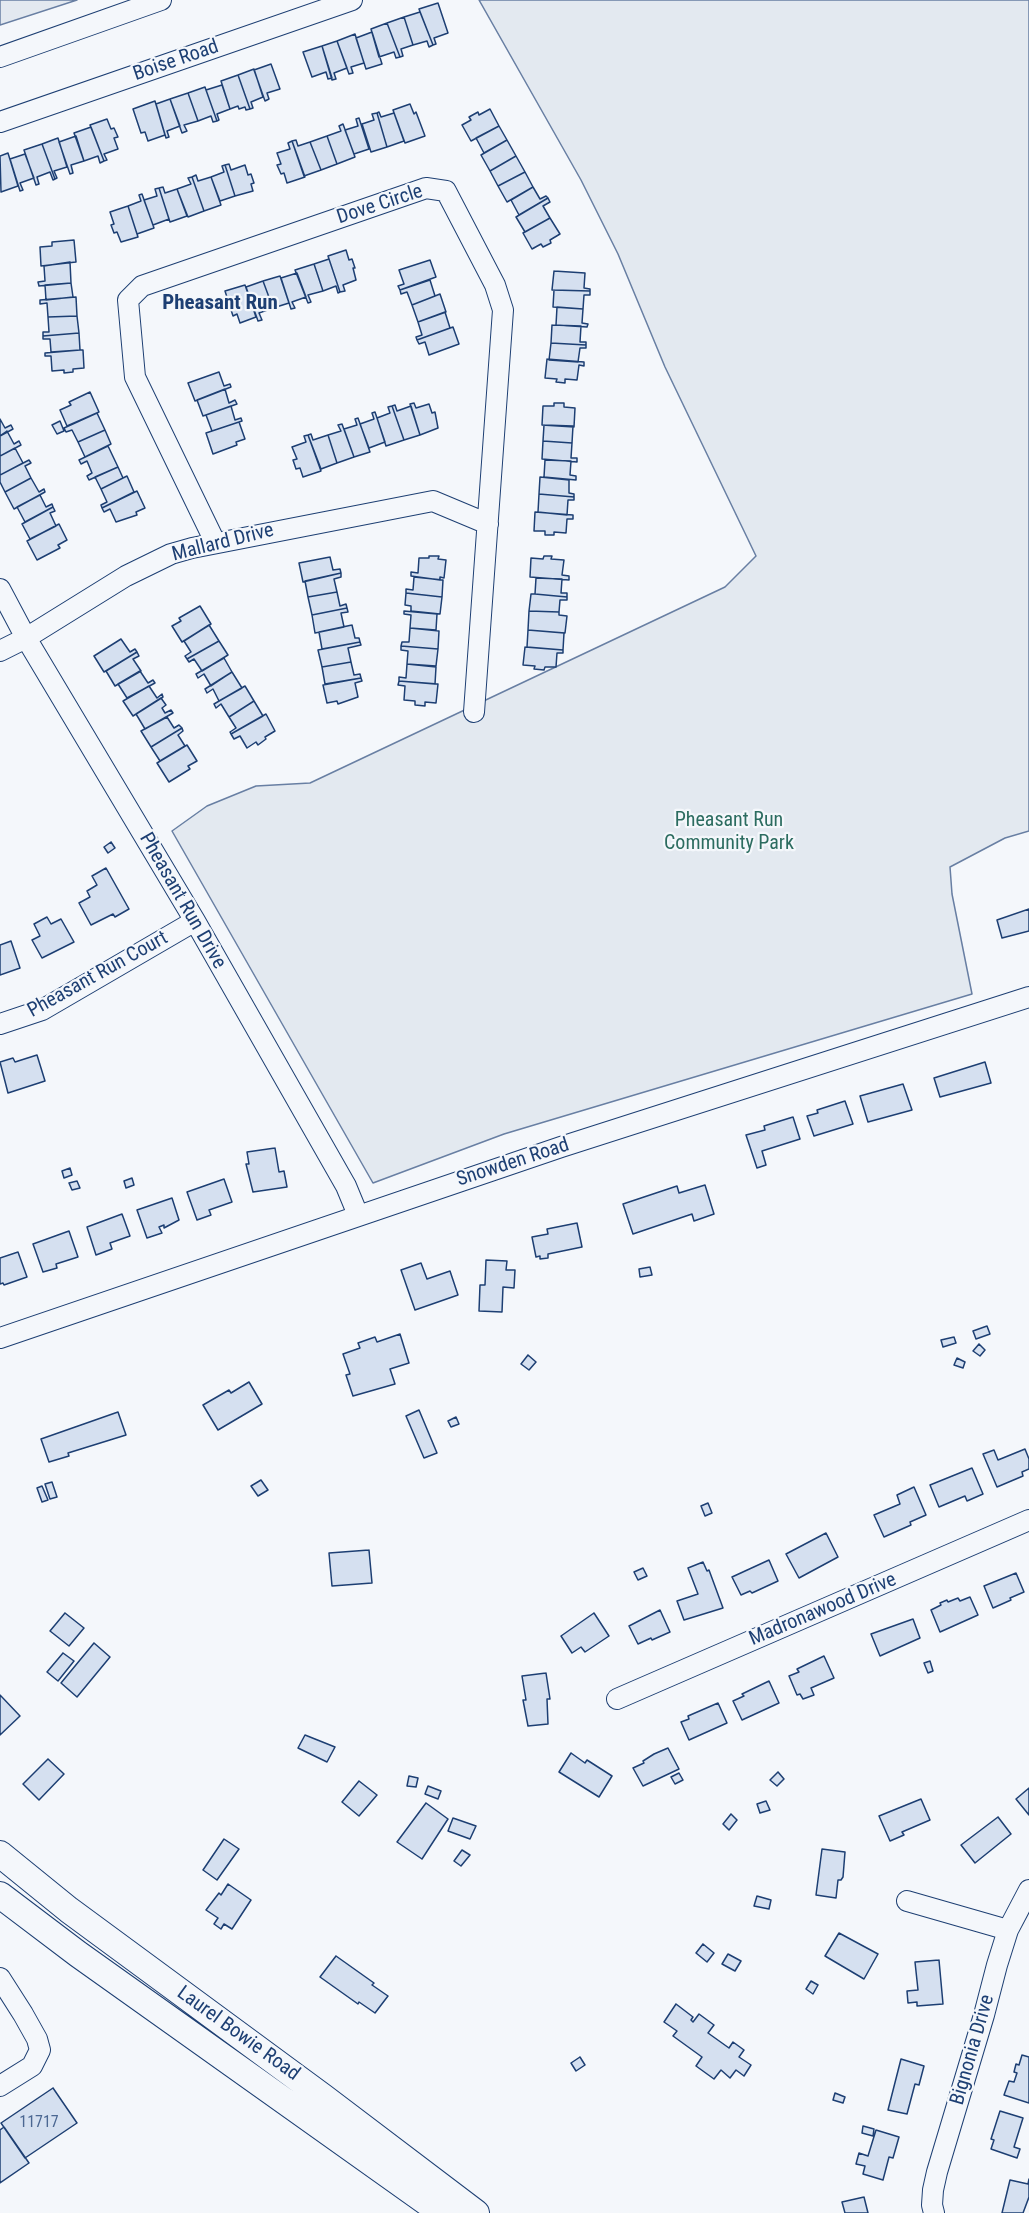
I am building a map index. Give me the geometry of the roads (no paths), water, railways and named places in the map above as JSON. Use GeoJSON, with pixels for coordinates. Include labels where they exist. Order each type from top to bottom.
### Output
{"type":"FeatureCollection","features":[{"type":"Feature","properties":{"kind":"main road","name":"Laurel Bowie Road"},"geometry":{"type":"LineString","coordinates":[[0,1854],[77,1916],[476,2213]]}},
{"type":"Feature","properties":{"kind":"main road","name":"Laurel Bowie Road"},"geometry":{"type":"LineString","coordinates":[[0,1895],[78,1954],[442,2213]]}},
{"type":"Feature","properties":{"kind":"street"},"geometry":{"type":"LineString","coordinates":[[0,57],[161,0]]}},
{"type":"Feature","properties":{"kind":"street","name":"Boise Road"},"geometry":{"type":"LineString","coordinates":[[0,122],[352,0]]}},
{"type":"Feature","properties":{"kind":"street","name":"Dove Circle"},"geometry":{"type":"LineString","coordinates":[[215,542],[135,377],[128,300],[142,286],[426,188],[446,191],[495,285],[503,310],[474,712]]}},
{"type":"Feature","properties":{"kind":"street","name":"Mallard Drive"},"geometry":{"type":"LineString","coordinates":[[0,651],[26,638],[148,565],[171,554],[215,542],[433,501],[488,524]]}},
{"type":"Feature","properties":{"kind":"street","name":"Pheasant Run Drive"},"geometry":{"type":"LineString","coordinates":[[0,589],[26,638],[195,921],[346,1186],[358,1215]]}},
{"type":"Feature","properties":{"kind":"street","name":"Pheasant Run Court"},"geometry":{"type":"LineString","coordinates":[[0,1024],[42,1010],[195,921]]}},
{"type":"Feature","properties":{"kind":"street","name":"Snowden Road"},"geometry":{"type":"LineString","coordinates":[[0,1338],[608,1132],[1028,1001]]}},
{"type":"Feature","properties":{"kind":"street","name":"Madronawood Drive"},"geometry":{"type":"LineString","coordinates":[[617,1700],[1029,1520]]}},
{"type":"Feature","properties":{"kind":"street","name":"Bignonia Drive"},"geometry":{"type":"LineString","coordinates":[[934,2213],[933,2190],[937,2172],[1008,1930],[1029,1890]]}},
{"type":"Feature","properties":{"kind":"street"},"geometry":{"type":"LineString","coordinates":[[908,1901],[1008,1930]]}},
{"type":"Feature","properties":{"kind":"street"},"geometry":{"type":"LineString","coordinates":[[0,1978],[37,2039],[40,2050],[32,2066],[0,2086]]}},
{"type":"Feature","properties":{"kind":"district","name":"Pheasant Run"},"geometry":{"type":"Point","coordinates":[220,304]}},
{"type":"Feature","properties":{"kind":"park label","name":"Pheasant Run Community Park"},"geometry":{"type":"Point","coordinates":[729,832]}}]}
